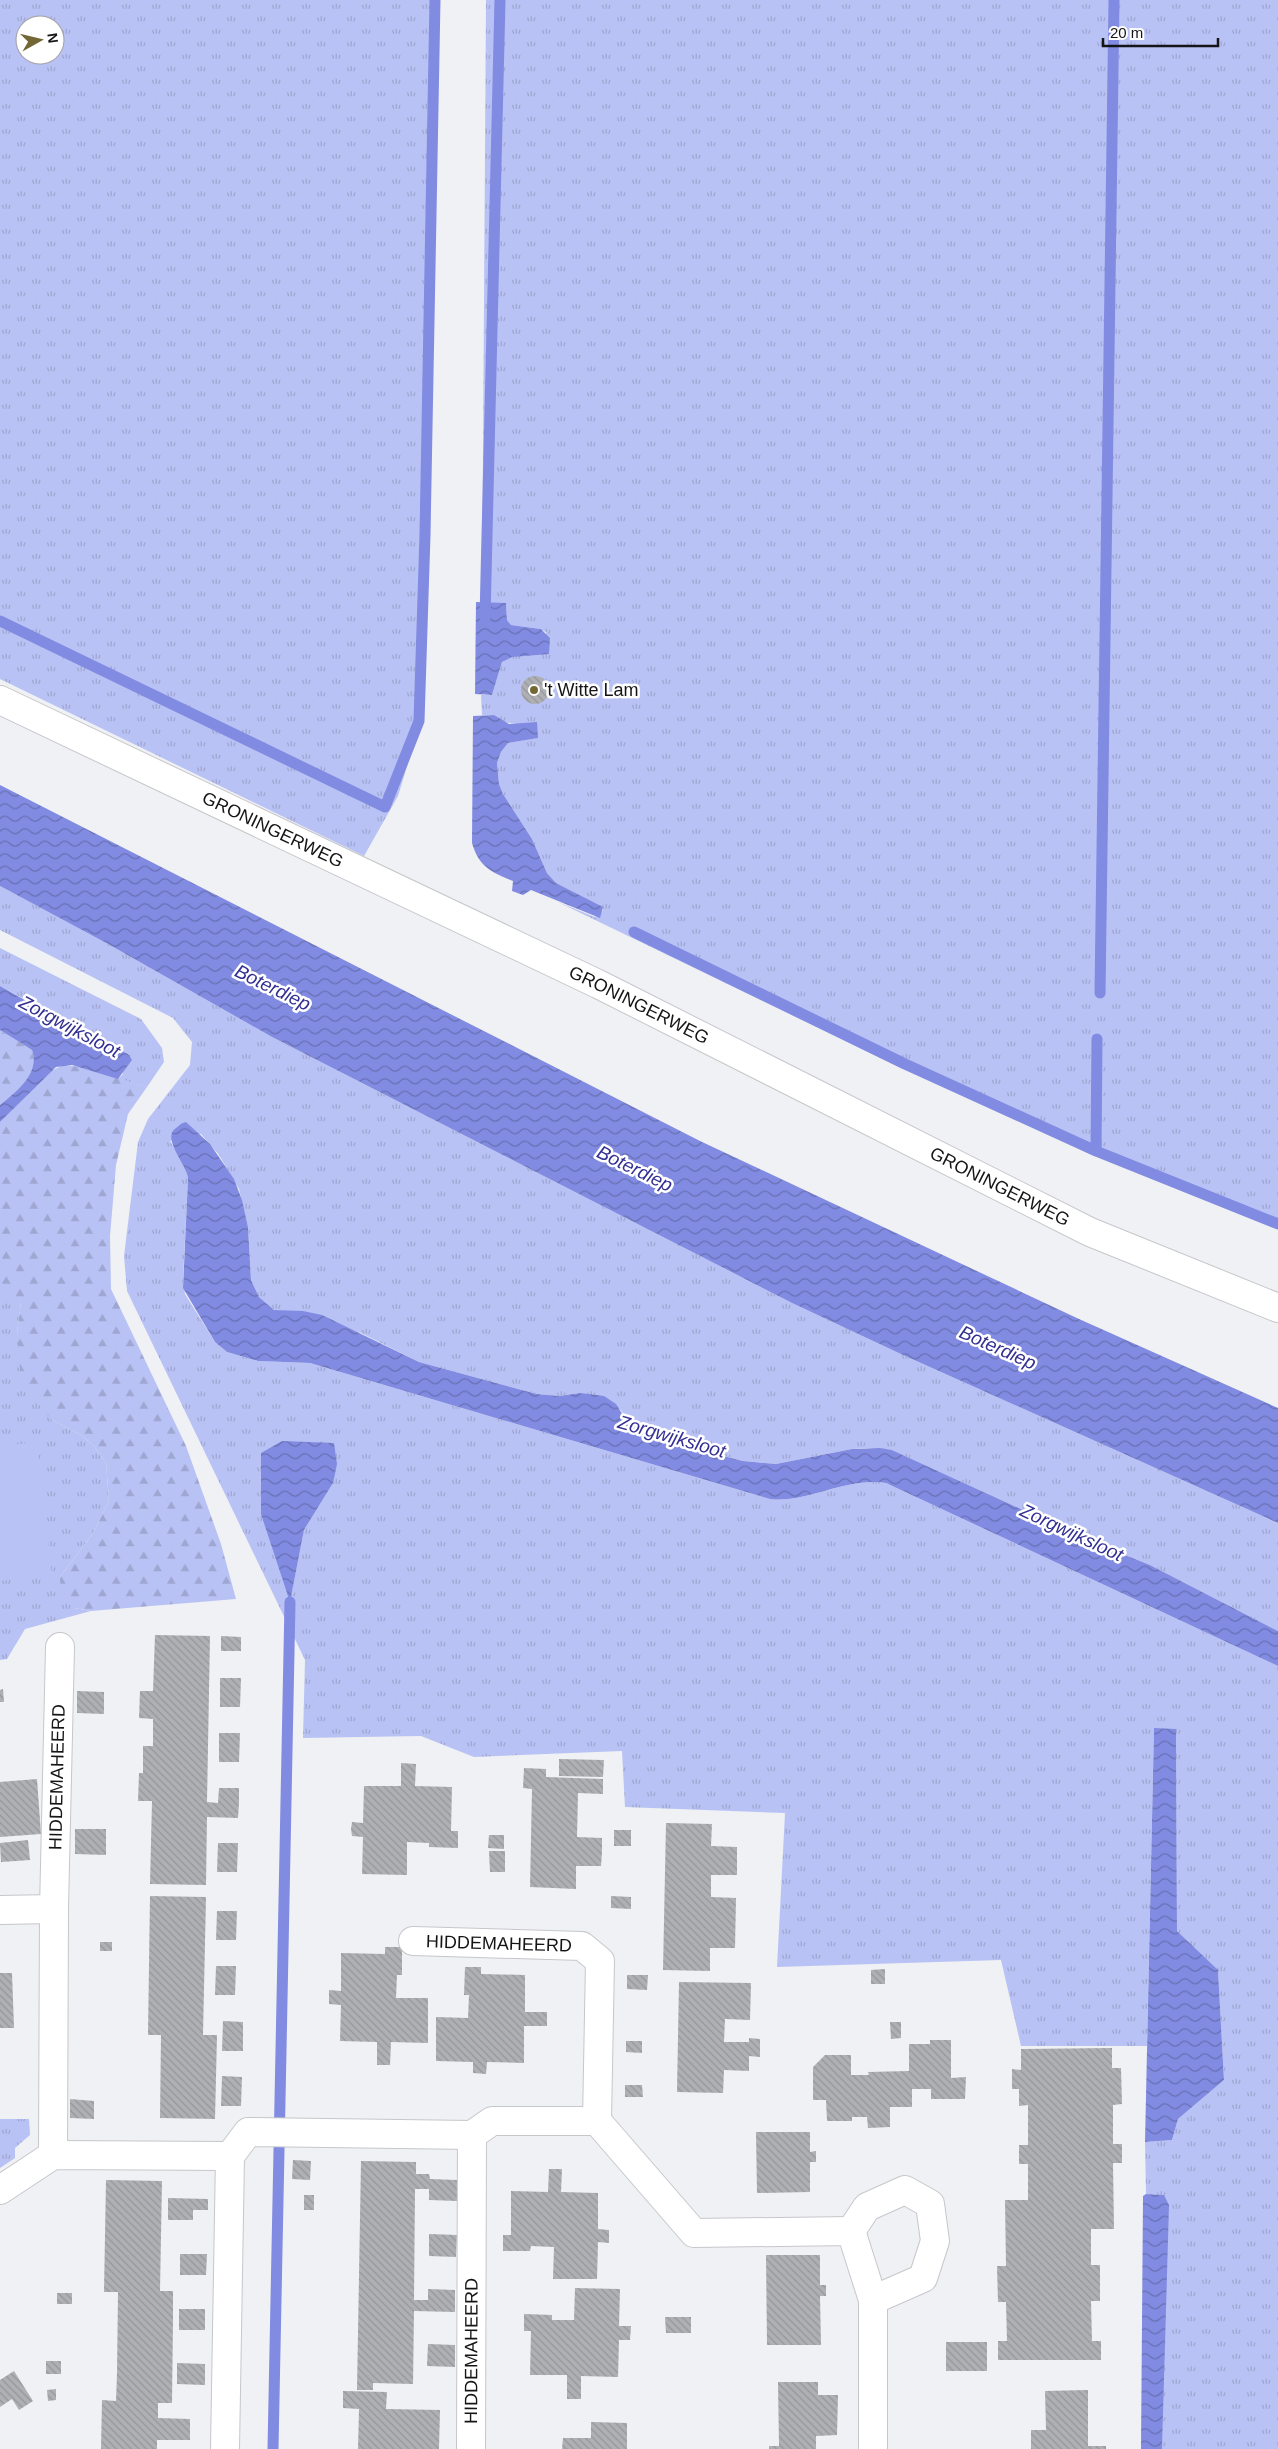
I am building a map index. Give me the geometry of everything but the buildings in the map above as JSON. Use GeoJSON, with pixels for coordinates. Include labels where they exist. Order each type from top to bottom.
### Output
{"type":"FeatureCollection","features":[{"type":"Feature","properties":{"kind":"street","name":"GRONINGERWEG"},"geometry":{"type":"LineString","coordinates":[[0,700],[598,984],[1090,1232],[1278,1308]]}},
{"type":"Feature","properties":{"kind":"street","name":"HIDDEMAHEERD"},"geometry":{"type":"LineString","coordinates":[[53,2155],[54,1909],[60,1647]]}},
{"type":"Feature","properties":{"kind":"street"},"geometry":{"type":"LineString","coordinates":[[0,1910],[54,1909]]}},
{"type":"Feature","properties":{"kind":"street","name":"HIDDEMAHEERD"},"geometry":{"type":"LineString","coordinates":[[413,1940],[582,1946],[600,1961],[597,2121]]}},
{"type":"Feature","properties":{"kind":"street"},"geometry":{"type":"LineString","coordinates":[[225,2449],[230,2156],[248,2132],[472,2135],[492,2120],[597,2121],[694,2233],[851,2231]]}},
{"type":"Feature","properties":{"kind":"street","name":"HIDDEMAHEERD"},"geometry":{"type":"LineString","coordinates":[[471,2449],[472,2135]]}},
{"type":"Feature","properties":{"kind":"street"},"geometry":{"type":"LineString","coordinates":[[0,2190],[53,2155],[230,2156]]}},
{"type":"Feature","properties":{"kind":"street"},"geometry":{"type":"LineString","coordinates":[[873,2300],[923,2278],[935,2241],[930,2204],[905,2190],[866,2207],[851,2231],[873,2300],[873,2449]]}},
{"type":"Feature","properties":{"kind":"green space"},"geometry":{"type":"Polygon","coordinates":[[[0,0],[435,0],[422,717],[398,796],[364,856],[0,679],[0,0]]]}},
{"type":"Feature","properties":{"kind":"green space"},"geometry":{"type":"Polygon","coordinates":[[[486,0],[1278,0],[1278,1222],[1223,1203],[901,1068],[558,902],[595,917],[603,910],[602,907],[556,883],[547,873],[532,839],[503,794],[499,784],[497,763],[501,752],[508,743],[537,738],[518,724],[503,722],[494,715],[482,715],[481,695],[492,695],[502,662],[547,633],[541,629],[511,625],[507,620],[506,603],[482,603],[486,0]]]}},
{"type":"Feature","properties":{"kind":"green space"},"geometry":{"type":"Polygon","coordinates":[[[0,886],[108,944],[272,1037],[792,1303],[903,1355],[1278,1523],[1278,1631],[1150,1565],[1095,1543],[892,1450],[852,1449],[776,1464],[743,1461],[692,1448],[630,1426],[621,1410],[580,1393],[559,1396],[537,1394],[419,1362],[361,1333],[291,1312],[274,1310],[259,1297],[251,1280],[248,1227],[239,1189],[219,1155],[201,1134],[170,1141],[184,1164],[188,1178],[183,1281],[185,1294],[215,1342],[227,1352],[258,1361],[310,1363],[770,1499],[797,1498],[856,1484],[886,1483],[1278,1666],[1278,2449],[1162,2449],[1164,2195],[1146,2194],[1145,2142],[1172,2140],[1178,2119],[1224,2080],[1218,1971],[1177,1931],[1176,1730],[1154,1729],[1147,2046],[1021,2046],[1001,1960],[777,1967],[785,1813],[625,1807],[622,1751],[474,1757],[421,1736],[303,1738],[305,1660],[127,1291],[124,1256],[138,1142],[148,1119],[190,1065],[192,1042],[173,1018],[0,930],[0,886]],[[282,1441],[290,1601],[304,1530],[333,1483],[282,1441]]]}},
{"type":"Feature","properties":{"kind":"green space"},"geometry":{"type":"Polygon","coordinates":[[[0,948],[141,1019],[162,1048],[164,1062],[147,1087],[118,1079],[123,1074],[116,1049],[0,986],[0,948]]]}},
{"type":"Feature","properties":{"kind":"green space"},"geometry":{"type":"Polygon","coordinates":[[[0,1030],[32,1050],[34,1059],[33,1067],[26,1082],[0,1105],[0,1030]]]}},
{"type":"Feature","properties":{"kind":"green space"},"geometry":{"type":"Polygon","coordinates":[[[63,1065],[82,1067],[147,1087],[128,1114],[116,1165],[110,1236],[111,1289],[186,1446],[221,1544],[236,1599],[91,1611],[74,1608],[61,1596],[60,1577],[93,1533],[109,1501],[106,1463],[94,1446],[81,1435],[52,1420],[21,1383],[17,1333],[21,1302],[0,1302],[0,1122],[49,1072],[63,1065]]]}},
{"type":"Feature","properties":{"kind":"green space"},"geometry":{"type":"Polygon","coordinates":[[[0,1302],[21,1302],[17,1333],[52,1420],[81,1435],[94,1446],[106,1463],[109,1501],[93,1533],[60,1577],[74,1608],[91,1611],[25,1629],[7,1659],[0,1660],[0,1302]]]}},
{"type":"Feature","properties":{"kind":"green space"},"geometry":{"type":"Polygon","coordinates":[[[37,1442],[52,1575],[0,1581],[0,1446],[37,1442]]]}},
{"type":"Feature","properties":{"kind":"green space"},"geometry":{"type":"Polygon","coordinates":[[[0,2119],[29,2119],[30,2135],[15,2148],[15,2158],[0,2168],[0,2119]]]}},
{"type":"Feature","properties":{"kind":"water"},"geometry":{"type":"Polygon","coordinates":[[[476,602],[506,603],[507,620],[511,625],[541,629],[550,638],[549,654],[512,657],[502,662],[492,695],[475,694],[476,602]]]}},
{"type":"Feature","properties":{"kind":"water"},"geometry":{"type":"Polygon","coordinates":[[[494,715],[509,724],[537,722],[538,738],[508,743],[501,752],[497,763],[499,784],[503,794],[532,839],[547,873],[556,883],[603,907],[600,918],[531,890],[523,895],[512,891],[513,881],[487,868],[478,858],[472,843],[473,716],[494,715]]]}},
{"type":"Feature","properties":{"kind":"water","name":"Boterdiep"},"geometry":{"type":"Polygon","coordinates":[[[0,785],[700,1141],[1079,1319],[1278,1408],[1278,1523],[903,1355],[792,1303],[272,1037],[108,944],[0,886],[0,785]]]}},
{"type":"Feature","properties":{"kind":"water","name":"Zorgwijksloot"},"geometry":{"type":"Polygon","coordinates":[[[0,986],[90,1037],[128,1054],[132,1060],[118,1079],[72,1065],[56,1067],[0,1122],[0,1105],[20,1088],[30,1074],[34,1059],[32,1050],[0,1030],[0,986]]]}},
{"type":"Feature","properties":{"kind":"water"},"geometry":{"type":"Polygon","coordinates":[[[186,1122],[210,1144],[234,1179],[242,1200],[248,1227],[251,1280],[259,1297],[274,1310],[303,1311],[322,1315],[419,1362],[537,1394],[559,1396],[580,1393],[604,1396],[616,1404],[630,1426],[692,1448],[743,1461],[776,1464],[852,1449],[880,1448],[892,1450],[1095,1543],[1150,1565],[1278,1631],[1278,1666],[886,1483],[856,1484],[797,1498],[770,1499],[310,1363],[258,1361],[227,1352],[215,1342],[183,1288],[188,1178],[171,1138],[172,1132],[186,1122]]]}},
{"type":"Feature","properties":{"kind":"water"},"geometry":{"type":"Polygon","coordinates":[[[282,1441],[334,1443],[337,1464],[333,1483],[304,1530],[290,1602],[261,1514],[261,1453],[282,1441]]]}},
{"type":"Feature","properties":{"kind":"water"},"geometry":{"type":"Polygon","coordinates":[[[1154,1728],[1176,1729],[1177,1931],[1218,1970],[1224,2080],[1178,2119],[1172,2140],[1145,2142],[1154,1728]]]}},
{"type":"Feature","properties":{"kind":"water"},"geometry":{"type":"Polygon","coordinates":[[[1146,2194],[1164,2195],[1169,2205],[1162,2449],[1141,2449],[1143,2196],[1146,2194]]]}},
{"type":"Feature","properties":{"kind":"waterway"},"geometry":{"type":"LineString","coordinates":[[0,621],[385,807],[419,721],[425,535],[435,0]]}},
{"type":"Feature","properties":{"kind":"waterway"},"geometry":{"type":"LineString","coordinates":[[485,618],[500,0]]}},
{"type":"Feature","properties":{"kind":"waterway"},"geometry":{"type":"LineString","coordinates":[[1100,993],[1114,0]]}},
{"type":"Feature","properties":{"kind":"waterway"},"geometry":{"type":"LineString","coordinates":[[634,932],[905,1064],[1096,1151]]}},
{"type":"Feature","properties":{"kind":"waterway"},"geometry":{"type":"LineString","coordinates":[[1097,1039],[1096,1151],[1278,1224]]}},
{"type":"Feature","properties":{"kind":"waterway"},"geometry":{"type":"LineString","coordinates":[[273,2449],[290,1602]]}},
{"type":"Feature","properties":{"kind":"place","name":"'t Witte Lam"},"geometry":{"type":"Point","coordinates":[534,690]}}]}
